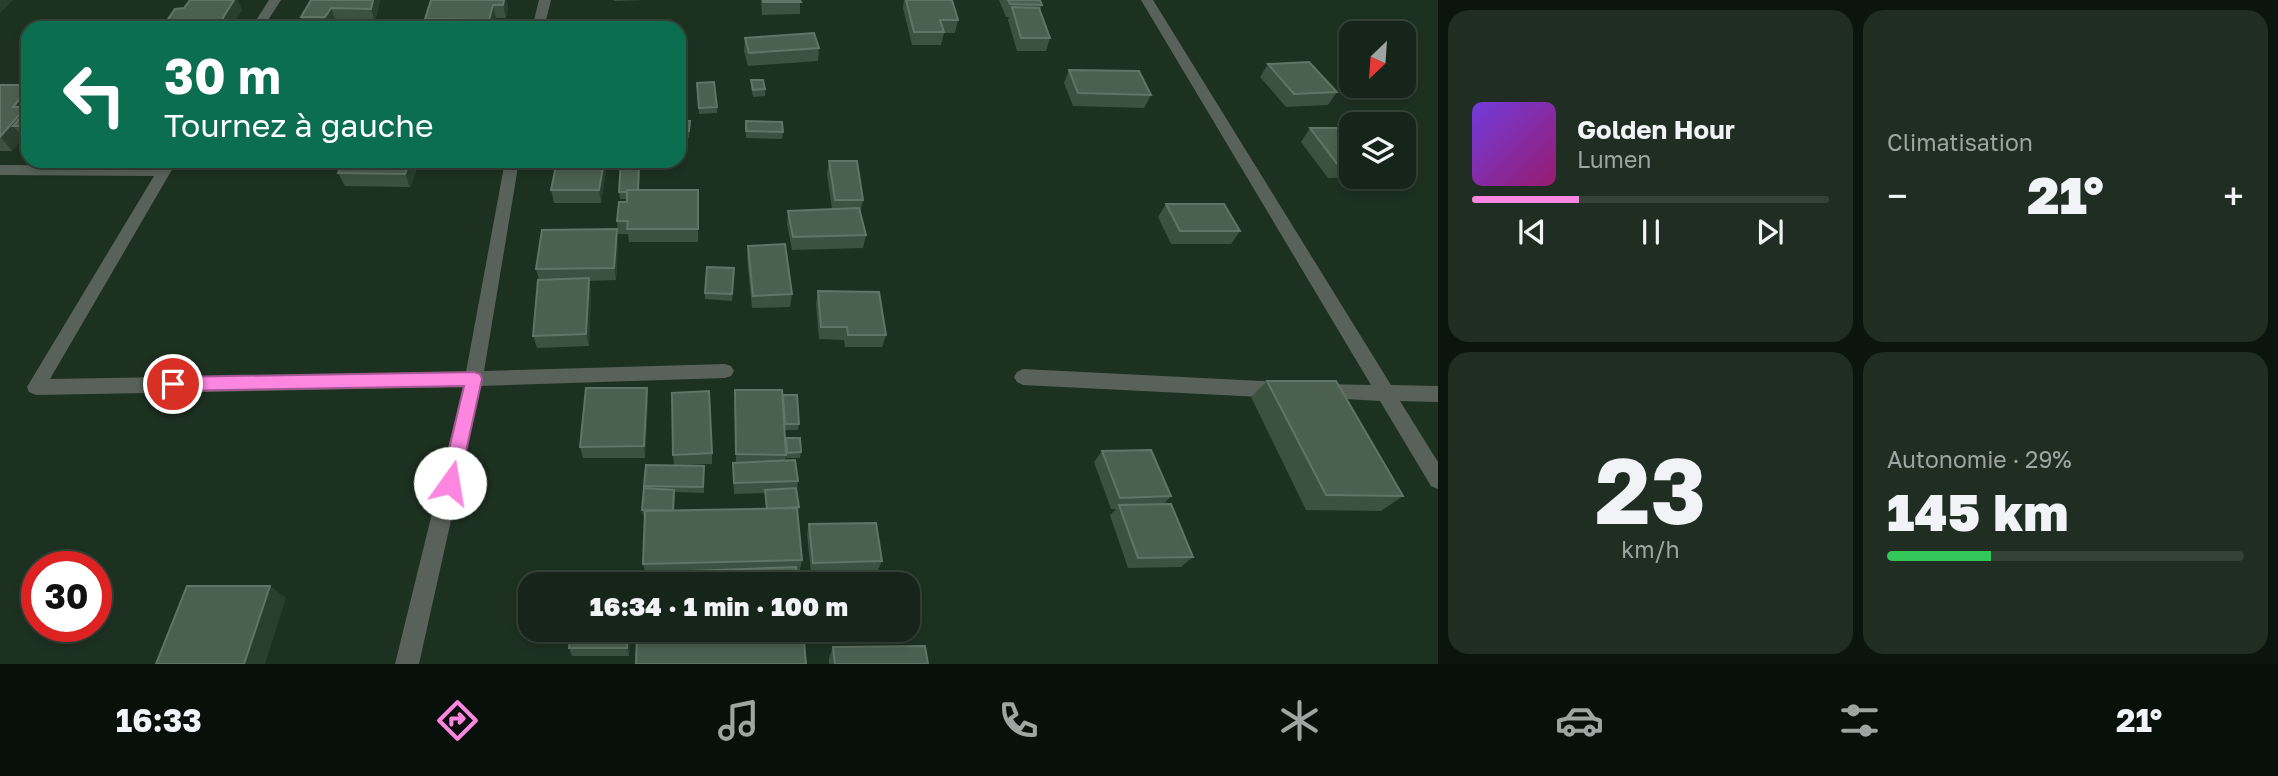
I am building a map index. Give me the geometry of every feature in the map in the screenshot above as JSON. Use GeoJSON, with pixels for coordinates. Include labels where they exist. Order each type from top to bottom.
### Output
{"type":"FeatureCollection","features":[{"type":"Feature","properties":{"kind":"street"},"geometry":{"type":"LineString","coordinates":[[262,21],[275,0]]}},
{"type":"Feature","properties":{"kind":"street"},"geometry":{"type":"LineString","coordinates":[[540,21],[545,0]]}},
{"type":"Feature","properties":{"kind":"street"},"geometry":{"type":"LineString","coordinates":[[1147,0],[1438,480]]}},
{"type":"Feature","properties":{"kind":"street"},"geometry":{"type":"LineString","coordinates":[[0,170],[84,168]]}},
{"type":"Feature","properties":{"kind":"street"},"geometry":{"type":"LineString","coordinates":[[166,168],[36,387],[474,379],[725,371]]}},
{"type":"Feature","properties":{"kind":"street"},"geometry":{"type":"LineString","coordinates":[[407,664],[474,379],[511,168]]}},
{"type":"Feature","properties":{"kind":"street"},"geometry":{"type":"LineString","coordinates":[[1023,377],[1385,395],[1438,394]]}},
{"type":"Feature","properties":{"kind":"building"},"geometry":{"type":"Polygon","coordinates":[[[190,0],[234,0],[221,21],[167,21],[175,9],[184,8],[190,0]]]}},
{"type":"Feature","properties":{"kind":"building"},"geometry":{"type":"Polygon","coordinates":[[[311,0],[373,0],[371,9],[331,8],[325,17],[301,17],[311,0]]]}},
{"type":"Feature","properties":{"kind":"building"},"geometry":{"type":"Polygon","coordinates":[[[431,0],[504,0],[503,5],[493,5],[489,20],[425,19],[431,0]]]}},
{"type":"Feature","properties":{"kind":"building"},"geometry":{"type":"Polygon","coordinates":[[[800,0],[801,2],[763,2],[800,0]]]}},
{"type":"Feature","properties":{"kind":"building"},"geometry":{"type":"Polygon","coordinates":[[[906,0],[952,0],[958,20],[940,20],[944,32],[914,32],[906,0]]]}},
{"type":"Feature","properties":{"kind":"building"},"geometry":{"type":"Polygon","coordinates":[[[1008,0],[1040,0],[1042,5],[1010,4],[1008,0]]]}},
{"type":"Feature","properties":{"kind":"building"},"geometry":{"type":"Polygon","coordinates":[[[1012,7],[1039,8],[1050,38],[1021,38],[1012,7]]]}},
{"type":"Feature","properties":{"kind":"building"},"geometry":{"type":"Polygon","coordinates":[[[814,33],[819,48],[749,53],[745,38],[814,33]]]}},
{"type":"Feature","properties":{"kind":"building"},"geometry":{"type":"Polygon","coordinates":[[[1309,62],[1337,92],[1294,94],[1268,64],[1309,62]]]}},
{"type":"Feature","properties":{"kind":"building"},"geometry":{"type":"Polygon","coordinates":[[[1069,70],[1139,71],[1151,95],[1078,93],[1069,70]]]}},
{"type":"Feature","properties":{"kind":"building"},"geometry":{"type":"Polygon","coordinates":[[[751,80],[763,80],[765,89],[753,90],[751,80]]]}},
{"type":"Feature","properties":{"kind":"building"},"geometry":{"type":"Polygon","coordinates":[[[714,82],[717,107],[699,108],[697,83],[714,82]]]}},
{"type":"Feature","properties":{"kind":"building"},"geometry":{"type":"Polygon","coordinates":[[[0,85],[21,85],[21,97],[13,107],[21,107],[21,113],[0,137],[0,85]]]}},
{"type":"Feature","properties":{"kind":"building"},"geometry":{"type":"Polygon","coordinates":[[[21,117],[21,126],[13,126],[21,117]]]}},
{"type":"Feature","properties":{"kind":"building"},"geometry":{"type":"Polygon","coordinates":[[[686,121],[690,121],[689,131],[686,131],[686,121]]]}},
{"type":"Feature","properties":{"kind":"building"},"geometry":{"type":"Polygon","coordinates":[[[746,121],[782,122],[783,132],[746,131],[746,121]]]}},
{"type":"Feature","properties":{"kind":"building"},"geometry":{"type":"Polygon","coordinates":[[[1310,128],[1339,128],[1338,165],[1310,128]]]}},
{"type":"Feature","properties":{"kind":"building"},"geometry":{"type":"Polygon","coordinates":[[[829,161],[857,161],[863,200],[835,200],[829,161]]]}},
{"type":"Feature","properties":{"kind":"building"},"geometry":{"type":"Polygon","coordinates":[[[340,168],[407,168],[405,174],[338,173],[340,168]]]}},
{"type":"Feature","properties":{"kind":"building"},"geometry":{"type":"Polygon","coordinates":[[[556,168],[603,168],[599,190],[551,190],[556,168]]]}},
{"type":"Feature","properties":{"kind":"building"},"geometry":{"type":"Polygon","coordinates":[[[621,168],[639,168],[638,190],[619,192],[621,168]]]}},
{"type":"Feature","properties":{"kind":"building"},"geometry":{"type":"Polygon","coordinates":[[[627,190],[698,190],[698,229],[627,229],[628,221],[617,221],[619,202],[627,202],[627,190]]]}},
{"type":"Feature","properties":{"kind":"building"},"geometry":{"type":"Polygon","coordinates":[[[1166,204],[1224,204],[1240,231],[1180,231],[1166,204]]]}},
{"type":"Feature","properties":{"kind":"building"},"geometry":{"type":"Polygon","coordinates":[[[859,208],[866,235],[793,237],[788,211],[859,208]]]}},
{"type":"Feature","properties":{"kind":"building"},"geometry":{"type":"Polygon","coordinates":[[[617,229],[614,268],[536,269],[542,230],[617,229]]]}},
{"type":"Feature","properties":{"kind":"building"},"geometry":{"type":"Polygon","coordinates":[[[785,244],[792,294],[753,296],[748,246],[785,244]]]}},
{"type":"Feature","properties":{"kind":"building"},"geometry":{"type":"Polygon","coordinates":[[[707,267],[734,268],[732,294],[705,293],[707,267]]]}},
{"type":"Feature","properties":{"kind":"building"},"geometry":{"type":"Polygon","coordinates":[[[589,278],[586,334],[533,336],[538,280],[589,278]]]}},
{"type":"Feature","properties":{"kind":"building"},"geometry":{"type":"Polygon","coordinates":[[[818,291],[879,292],[886,335],[848,335],[847,327],[821,327],[818,291]]]}},
{"type":"Feature","properties":{"kind":"building"},"geometry":{"type":"Polygon","coordinates":[[[1267,381],[1336,381],[1403,496],[1326,495],[1267,381]]]}},
{"type":"Feature","properties":{"kind":"building"},"geometry":{"type":"Polygon","coordinates":[[[586,388],[647,388],[644,446],[580,447],[586,388]]]}},
{"type":"Feature","properties":{"kind":"building"},"geometry":{"type":"Polygon","coordinates":[[[735,390],[782,390],[786,455],[736,454],[735,390]]]}},
{"type":"Feature","properties":{"kind":"building"},"geometry":{"type":"Polygon","coordinates":[[[709,391],[712,453],[673,455],[672,393],[709,391]]]}},
{"type":"Feature","properties":{"kind":"building"},"geometry":{"type":"Polygon","coordinates":[[[783,395],[797,395],[799,424],[785,424],[783,395]]]}},
{"type":"Feature","properties":{"kind":"building"},"geometry":{"type":"Polygon","coordinates":[[[786,438],[800,438],[801,452],[787,453],[786,438]]]}},
{"type":"Feature","properties":{"kind":"building"},"geometry":{"type":"Polygon","coordinates":[[[1151,450],[1171,496],[1120,498],[1102,451],[1151,450]]]}},
{"type":"Feature","properties":{"kind":"building"},"geometry":{"type":"Polygon","coordinates":[[[795,460],[798,481],[734,483],[733,463],[795,460]]]}},
{"type":"Feature","properties":{"kind":"building"},"geometry":{"type":"Polygon","coordinates":[[[646,465],[704,466],[703,487],[644,486],[646,465]]]}},
{"type":"Feature","properties":{"kind":"building"},"geometry":{"type":"Polygon","coordinates":[[[644,488],[674,490],[673,511],[642,510],[644,488]]]}},
{"type":"Feature","properties":{"kind":"building"},"geometry":{"type":"Polygon","coordinates":[[[796,488],[799,507],[767,509],[765,490],[796,488]]]}},
{"type":"Feature","properties":{"kind":"building"},"geometry":{"type":"Polygon","coordinates":[[[1171,504],[1193,557],[1138,558],[1119,505],[1171,504]]]}},
{"type":"Feature","properties":{"kind":"building"},"geometry":{"type":"Polygon","coordinates":[[[797,508],[802,560],[643,564],[645,511],[797,508]]]}},
{"type":"Feature","properties":{"kind":"building"},"geometry":{"type":"Polygon","coordinates":[[[876,523],[882,561],[813,563],[809,524],[876,523]]]}},
{"type":"Feature","properties":{"kind":"building"},"geometry":{"type":"Polygon","coordinates":[[[796,567],[797,572],[664,572],[796,567]]]}},
{"type":"Feature","properties":{"kind":"building"},"geometry":{"type":"Polygon","coordinates":[[[187,586],[270,586],[244,664],[156,664],[187,586]]]}},
{"type":"Feature","properties":{"kind":"building"},"geometry":{"type":"Polygon","coordinates":[[[570,642],[627,642],[627,648],[569,648],[570,642]]]}},
{"type":"Feature","properties":{"kind":"building"},"geometry":{"type":"Polygon","coordinates":[[[637,642],[804,642],[806,664],[636,664],[637,642]]]}},
{"type":"Feature","properties":{"kind":"building"},"geometry":{"type":"Polygon","coordinates":[[[925,646],[928,664],[835,664],[833,647],[925,646]]]}},
{"type":"Feature","properties":{"kind":"route"},"geometry":{"type":"LineString","coordinates":[[173,384],[474,379],[450,483]]}}]}
